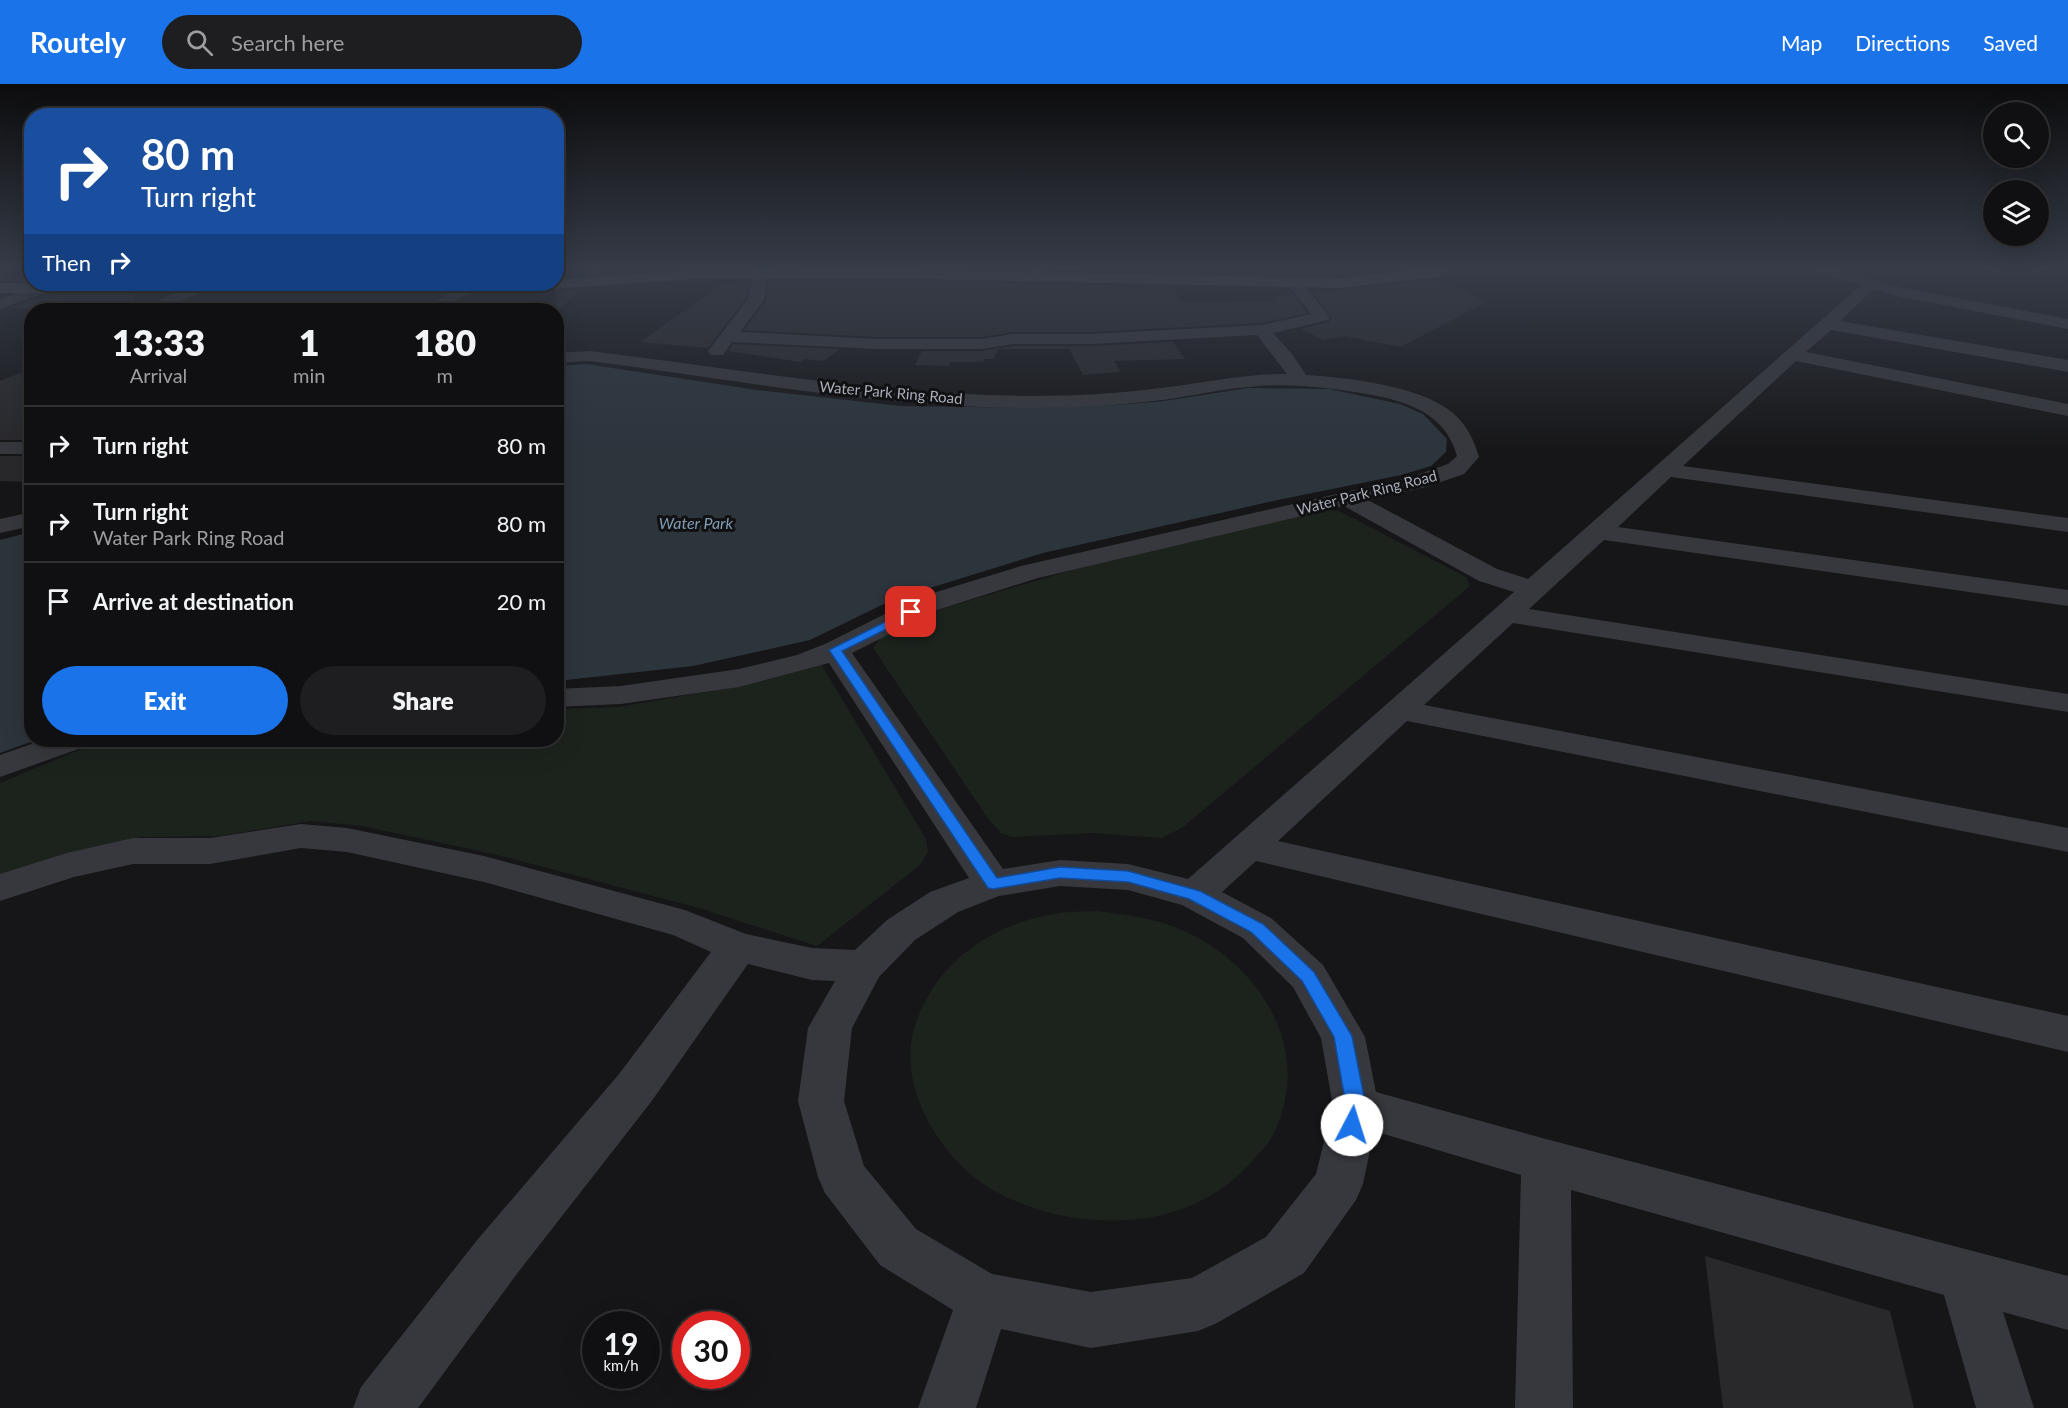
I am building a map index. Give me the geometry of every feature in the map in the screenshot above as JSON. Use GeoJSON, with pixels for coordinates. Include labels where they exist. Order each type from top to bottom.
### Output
{"type":"FeatureCollection","features":[{"type":"Feature","properties":{"kind":"street"},"geometry":{"type":"LineString","coordinates":[[688,368],[703,362],[717,351],[733,329]]}},
{"type":"Feature","properties":{"kind":"street"},"geometry":{"type":"LineString","coordinates":[[727,337],[877,344],[981,344],[1013,339],[1091,339],[1268,329]]}},
{"type":"Feature","properties":{"kind":"street"},"geometry":{"type":"LineString","coordinates":[[1195,895],[1822,329]]}},
{"type":"Feature","properties":{"kind":"street"},"geometry":{"type":"LineString","coordinates":[[1854,329],[2068,366]]}},
{"type":"Feature","properties":{"kind":"street"},"geometry":{"type":"LineString","coordinates":[[1262,330],[1286,358],[1299,379]]}},
{"type":"Feature","properties":{"kind":"street"},"geometry":{"type":"LineString","coordinates":[[1792,355],[2068,410]]}},
{"type":"Feature","properties":{"kind":"street","name":"Water Park Ring Road"},"geometry":{"type":"LineString","coordinates":[[564,358],[590,356],[914,397],[1032,402],[1090,400],[1179,392],[1260,380],[1299,379],[1376,390],[1407,398],[1432,408],[1457,427],[1465,441],[1468,457],[1456,469],[1418,482],[1030,572],[927,604],[835,650],[807,661],[740,678],[621,695],[564,698]]}},
{"type":"Feature","properties":{"kind":"street"},"geometry":{"type":"LineString","coordinates":[[0,448],[24,448]]}},
{"type":"Feature","properties":{"kind":"street"},"geometry":{"type":"LineString","coordinates":[[1665,470],[2068,525]]}},
{"type":"Feature","properties":{"kind":"street"},"geometry":{"type":"LineString","coordinates":[[1348,499],[1488,575],[1532,589]]}},
{"type":"Feature","properties":{"kind":"street"},"geometry":{"type":"LineString","coordinates":[[0,526],[24,521]]}},
{"type":"Feature","properties":{"kind":"street"},"geometry":{"type":"LineString","coordinates":[[1596,531],[2068,598]]}},
{"type":"Feature","properties":{"kind":"street"},"geometry":{"type":"LineString","coordinates":[[1508,614],[2068,703]]}},
{"type":"Feature","properties":{"kind":"street"},"geometry":{"type":"LineString","coordinates":[[835,650],[993,884]]}},
{"type":"Feature","properties":{"kind":"street"},"geometry":{"type":"LineString","coordinates":[[1399,710],[2068,840]]}},
{"type":"Feature","properties":{"kind":"street"},"geometry":{"type":"LineString","coordinates":[[0,767],[53,747]]}},
{"type":"Feature","properties":{"kind":"street"},"geometry":{"type":"LineString","coordinates":[[0,888],[67,866],[133,851],[210,851],[302,836],[347,840],[484,869],[685,924],[738,947],[812,964],[864,966]]}},
{"type":"Feature","properties":{"kind":"street"},"geometry":{"type":"LineString","coordinates":[[1247,846],[2068,1034]]}},
{"type":"Feature","properties":{"kind":"street"},"geometry":{"type":"LineString","coordinates":[[1071,873],[1128,877],[1195,895],[1257,928],[1308,976],[1343,1036],[1356,1106],[1338,1184],[1285,1255],[1198,1304],[1091,1320],[984,1299],[898,1247],[843,1177],[821,1101],[830,1028],[864,966],[901,930],[944,902],[993,884],[1071,873]]}},
{"type":"Feature","properties":{"kind":"street"},"geometry":{"type":"LineString","coordinates":[[382,1408],[497,1257],[634,1088],[738,947]]}},
{"type":"Feature","properties":{"kind":"street"},"geometry":{"type":"LineString","coordinates":[[1356,1106],[1546,1161],[1965,1273],[2068,1303]]}},
{"type":"Feature","properties":{"kind":"street"},"geometry":{"type":"LineString","coordinates":[[1544,1408],[1546,1161]]}},
{"type":"Feature","properties":{"kind":"street"},"geometry":{"type":"LineString","coordinates":[[1965,1273],[2004,1408]]}},
{"type":"Feature","properties":{"kind":"street"},"geometry":{"type":"LineString","coordinates":[[947,1408],[984,1299]]}},
{"type":"Feature","properties":{"kind":"shaded area"},"geometry":{"type":"Polygon","coordinates":[[[1322,509],[1339,511],[1466,577],[1470,586],[1183,827],[1162,838],[1092,833],[1012,837],[1001,833],[989,820],[873,648],[883,635],[941,609],[1072,570],[1322,509]]]}},
{"type":"Feature","properties":{"kind":"shaded area"},"geometry":{"type":"Polygon","coordinates":[[[821,664],[926,839],[928,852],[920,865],[817,946],[699,908],[498,855],[362,826],[311,821],[219,836],[141,837],[69,853],[0,875],[0,783],[79,750],[92,747],[564,747],[564,709],[619,707],[734,687],[821,664]]]}},
{"type":"Feature","properties":{"kind":"shaded area"},"geometry":{"type":"Polygon","coordinates":[[[1097,911],[1161,923],[1182,930],[1210,945],[1235,964],[1256,987],[1272,1013],[1283,1041],[1287,1071],[1285,1102],[1269,1141],[1248,1166],[1225,1186],[1212,1195],[1168,1214],[1112,1221],[1072,1218],[1033,1208],[995,1191],[960,1164],[944,1146],[931,1126],[913,1083],[910,1060],[912,1038],[919,1015],[930,993],[944,973],[961,956],[993,934],[1016,924],[1059,913],[1097,911]]]}},
{"type":"Feature","properties":{"kind":"water","name":"Water Park"},"geometry":{"type":"Polygon","coordinates":[[[586,364],[757,390],[901,406],[1038,408],[1118,405],[1164,401],[1248,388],[1329,389],[1400,404],[1423,414],[1447,439],[1446,452],[1431,466],[1401,475],[1043,553],[894,599],[810,640],[693,666],[564,680],[564,365],[586,364]]]}},
{"type":"Feature","properties":{"kind":"water"},"geometry":{"type":"Polygon","coordinates":[[[24,534],[24,744],[0,753],[0,540],[24,534]]]}},
{"type":"Feature","properties":{"kind":"building"},"geometry":{"type":"Polygon","coordinates":[[[659,329],[723,329],[708,348],[640,342],[659,329]]]}},
{"type":"Feature","properties":{"kind":"building"},"geometry":{"type":"Polygon","coordinates":[[[1152,329],[1091,332],[1013,332],[981,337],[877,337],[744,330],[1152,329]]]}},
{"type":"Feature","properties":{"kind":"building"},"geometry":{"type":"Polygon","coordinates":[[[1300,329],[1435,329],[1401,347],[1344,336],[1324,340],[1300,329]]]}},
{"type":"Feature","properties":{"kind":"building"},"geometry":{"type":"Polygon","coordinates":[[[1173,342],[1185,359],[1114,361],[1121,372],[1083,375],[1069,349],[998,349],[994,359],[984,359],[983,362],[951,362],[949,366],[915,365],[922,351],[981,351],[1013,346],[1091,346],[1173,342]]]}},
{"type":"Feature","properties":{"kind":"building"},"geometry":{"type":"Polygon","coordinates":[[[733,344],[840,349],[824,361],[804,359],[800,362],[728,351],[733,344]]]}},
{"type":"Feature","properties":{"kind":"building"},"geometry":{"type":"Polygon","coordinates":[[[24,371],[24,440],[0,440],[0,381],[24,371]]]}},
{"type":"Feature","properties":{"kind":"building"},"geometry":{"type":"Polygon","coordinates":[[[0,456],[24,456],[24,482],[0,481],[0,456]]]}},
{"type":"Feature","properties":{"kind":"building"},"geometry":{"type":"Polygon","coordinates":[[[1705,1256],[1890,1311],[1914,1408],[1723,1408],[1705,1256]]]}},
{"type":"Feature","properties":{"kind":"route"},"geometry":{"type":"LineString","coordinates":[[911,612],[835,650],[993,884],[1060,873],[1128,877],[1195,895],[1257,928],[1308,976],[1343,1036],[1356,1106],[1352,1125]]}}]}
